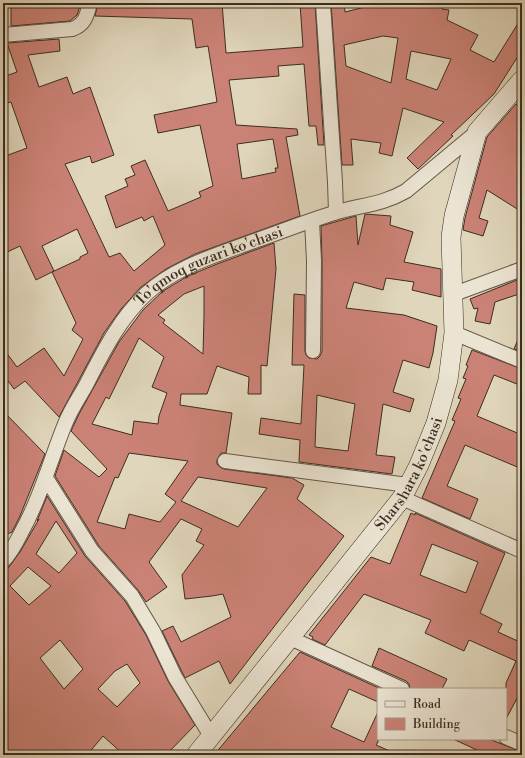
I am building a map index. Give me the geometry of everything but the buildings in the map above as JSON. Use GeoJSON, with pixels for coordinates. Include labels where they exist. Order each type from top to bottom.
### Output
{"type":"FeatureCollection","features":[{"type":"Feature","properties":{"kind":"street"},"geometry":{"type":"LineString","coordinates":[[3,35],[72,29],[79,26],[85,20],[90,3]]}},
{"type":"Feature","properties":{"kind":"street"},"geometry":{"type":"LineString","coordinates":[[323,4],[336,182],[336,212]]}},
{"type":"Feature","properties":{"kind":"street","name":"To'qmoq guzari ko'chasi"},"geometry":{"type":"LineString","coordinates":[[6,558],[28,520],[46,478],[65,422],[117,329],[132,308],[147,293],[164,280],[188,267],[312,220],[336,212],[379,203],[406,191],[477,132],[522,80]]}},
{"type":"Feature","properties":{"kind":"street","name":"Sharshara ko'chasi"},"geometry":{"type":"LineString","coordinates":[[196,755],[405,491],[419,465],[436,423],[448,380],[454,333],[454,294],[451,237],[454,216],[477,132]]}},
{"type":"Feature","properties":{"kind":"street"},"geometry":{"type":"LineString","coordinates":[[312,220],[314,261],[313,351]]}},
{"type":"Feature","properties":{"kind":"street"},"geometry":{"type":"LineString","coordinates":[[454,294],[522,269]]}},
{"type":"Feature","properties":{"kind":"street"},"geometry":{"type":"LineString","coordinates":[[454,333],[522,361]]}},
{"type":"Feature","properties":{"kind":"street"},"geometry":{"type":"LineString","coordinates":[[225,461],[405,491],[522,552]]}},
{"type":"Feature","properties":{"kind":"street"},"geometry":{"type":"LineString","coordinates":[[46,478],[92,551],[132,596],[153,631],[175,677],[211,736]]}},
{"type":"Feature","properties":{"kind":"street"},"geometry":{"type":"LineString","coordinates":[[3,541],[6,558]]}},
{"type":"Feature","properties":{"kind":"street"},"geometry":{"type":"LineString","coordinates":[[290,638],[400,688]]}},
{"type":"Feature","properties":{"kind":"street"},"geometry":{"type":"LineString","coordinates":[[507,737],[522,744]]}}]}
